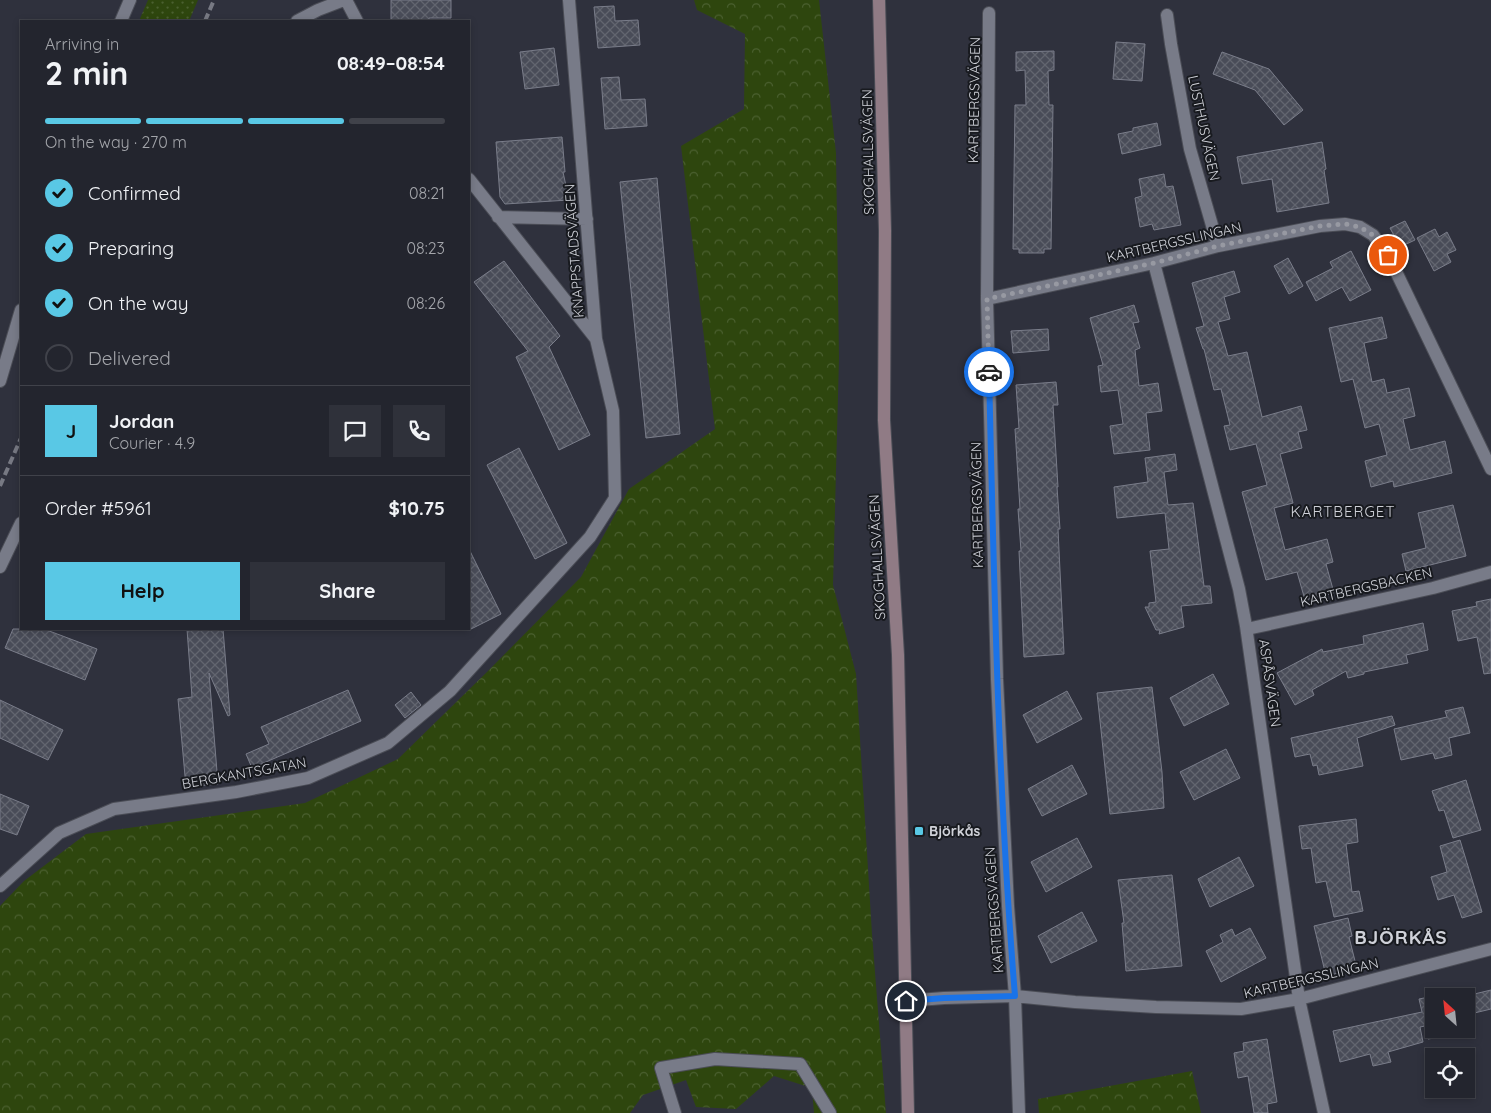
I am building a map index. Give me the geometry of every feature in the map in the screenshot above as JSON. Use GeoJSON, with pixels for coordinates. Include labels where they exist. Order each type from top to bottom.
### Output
{"type":"FeatureCollection","features":[{"type":"Feature","properties":{"kind":"main road","name":"SKOGHALLSVÄGEN"},"geometry":{"type":"LineString","coordinates":[[879,0],[885,231],[884,420],[898,655],[908,1113]]}},
{"type":"Feature","properties":{"kind":"street"},"geometry":{"type":"LineString","coordinates":[[121,20],[130,0]]}},
{"type":"Feature","properties":{"kind":"street"},"geometry":{"type":"LineString","coordinates":[[299,20],[318,10],[345,0],[356,20]]}},
{"type":"Feature","properties":{"kind":"street","name":"KNAPPSTADSVÄGEN"},"geometry":{"type":"LineString","coordinates":[[569,0],[596,339],[613,411],[615,498]]}},
{"type":"Feature","properties":{"kind":"street","name":"KARTBERGSVÄGEN"},"geometry":{"type":"LineString","coordinates":[[990,14],[987,299],[997,701],[1008,906],[1015,996],[1020,1113]]}},
{"type":"Feature","properties":{"kind":"street","name":"LUSTHUSVÄGEN"},"geometry":{"type":"LineString","coordinates":[[1167,15],[1190,149],[1218,246]]}},
{"type":"Feature","properties":{"kind":"street"},"geometry":{"type":"LineString","coordinates":[[470,180],[596,339]]}},
{"type":"Feature","properties":{"kind":"street"},"geometry":{"type":"LineString","coordinates":[[498,217],[587,219]]}},
{"type":"Feature","properties":{"kind":"street","name":"KARTBERGSSLINGAN"},"geometry":{"type":"LineString","coordinates":[[987,299],[1154,263],[1218,246],[1320,226],[1345,224],[1360,227],[1373,235],[1388,255],[1491,469]]}},
{"type":"Feature","properties":{"kind":"street","name":"ASPÅSVÄGEN"},"geometry":{"type":"LineString","coordinates":[[1154,263],[1239,589],[1247,629],[1298,999],[1324,1113]]}},
{"type":"Feature","properties":{"kind":"street"},"geometry":{"type":"LineString","coordinates":[[0,381],[4,351],[20,312]]}},
{"type":"Feature","properties":{"kind":"street","name":"BERGKANTSGATAN"},"geometry":{"type":"LineString","coordinates":[[0,886],[58,833],[114,809],[236,792],[308,778],[388,743],[456,684],[590,537],[615,498]]}},
{"type":"Feature","properties":{"kind":"street"},"geometry":{"type":"LineString","coordinates":[[0,567],[20,525]]}},
{"type":"Feature","properties":{"kind":"street","name":"KARTBERGSBACKEN"},"geometry":{"type":"LineString","coordinates":[[1247,629],[1433,588],[1491,572]]}},
{"type":"Feature","properties":{"kind":"street","name":"KARTBERGSSLINGAN"},"geometry":{"type":"LineString","coordinates":[[906,1001],[1015,996],[1156,1007],[1242,1009],[1298,999],[1491,949]]}},
{"type":"Feature","properties":{"kind":"street"},"geometry":{"type":"LineString","coordinates":[[675,1113],[662,1068],[715,1059],[800,1064],[830,1113]]}},
{"type":"Feature","properties":{"kind":"green space"},"geometry":{"type":"Polygon","coordinates":[[[148,0],[198,0],[189,20],[139,20],[148,0]]]}},
{"type":"Feature","properties":{"kind":"green space"},"geometry":{"type":"Polygon","coordinates":[[[694,0],[819,0],[836,153],[839,358],[833,585],[856,674],[872,934],[886,1113],[814,1113],[812,1088],[774,1076],[736,1109],[696,1107],[686,1080],[643,1095],[630,1113],[0,1113],[0,906],[24,881],[86,834],[305,803],[398,759],[581,577],[629,489],[715,429],[681,146],[744,109],[745,34],[697,10],[694,0]]]}},
{"type":"Feature","properties":{"kind":"green space"},"geometry":{"type":"Polygon","coordinates":[[[1192,1071],[1201,1113],[1039,1113],[1038,1099],[1192,1071]]]}},
{"type":"Feature","properties":{"kind":"building"},"geometry":{"type":"Polygon","coordinates":[[[391,0],[451,0],[451,18],[391,20],[391,0]]]}},
{"type":"Feature","properties":{"kind":"building"},"geometry":{"type":"Polygon","coordinates":[[[614,6],[615,21],[638,20],[640,45],[598,48],[594,7],[614,6]]]}},
{"type":"Feature","properties":{"kind":"building"},"geometry":{"type":"Polygon","coordinates":[[[1116,42],[1145,44],[1142,81],[1113,79],[1116,42]]]}},
{"type":"Feature","properties":{"kind":"building"},"geometry":{"type":"Polygon","coordinates":[[[554,48],[559,85],[525,89],[520,52],[554,48]]]}},
{"type":"Feature","properties":{"kind":"building"},"geometry":{"type":"Polygon","coordinates":[[[1054,51],[1054,70],[1048,71],[1049,105],[1053,105],[1051,249],[1044,249],[1044,253],[1019,253],[1019,249],[1013,249],[1015,105],[1026,105],[1025,70],[1016,71],[1016,52],[1054,51]]]}},
{"type":"Feature","properties":{"kind":"building"},"geometry":{"type":"Polygon","coordinates":[[[1222,52],[1269,69],[1303,110],[1284,125],[1255,90],[1213,74],[1222,52]]]}},
{"type":"Feature","properties":{"kind":"building"},"geometry":{"type":"Polygon","coordinates":[[[619,77],[621,100],[645,99],[647,126],[605,129],[601,78],[619,77]]]}},
{"type":"Feature","properties":{"kind":"building"},"geometry":{"type":"Polygon","coordinates":[[[1157,123],[1161,145],[1122,154],[1118,134],[1133,131],[1133,128],[1157,123]]]}},
{"type":"Feature","properties":{"kind":"building"},"geometry":{"type":"Polygon","coordinates":[[[562,137],[565,172],[563,172],[569,200],[505,204],[500,197],[496,142],[562,137]]]}},
{"type":"Feature","properties":{"kind":"building"},"geometry":{"type":"Polygon","coordinates":[[[1322,142],[1329,203],[1277,212],[1272,179],[1242,184],[1237,157],[1322,142]]]}},
{"type":"Feature","properties":{"kind":"building"},"geometry":{"type":"Polygon","coordinates":[[[1164,174],[1166,187],[1173,186],[1181,225],[1154,230],[1152,224],[1140,227],[1135,198],[1142,196],[1139,179],[1164,174]]]}},
{"type":"Feature","properties":{"kind":"building"},"geometry":{"type":"Polygon","coordinates":[[[657,178],[680,434],[646,438],[620,182],[657,178]]]}},
{"type":"Feature","properties":{"kind":"building"},"geometry":{"type":"Polygon","coordinates":[[[1405,221],[1415,240],[1400,247],[1390,228],[1405,221]]]}},
{"type":"Feature","properties":{"kind":"building"},"geometry":{"type":"Polygon","coordinates":[[[1435,229],[1439,237],[1447,232],[1456,250],[1447,254],[1451,262],[1434,271],[1417,238],[1435,229]]]}},
{"type":"Feature","properties":{"kind":"building"},"geometry":{"type":"Polygon","coordinates":[[[1351,251],[1371,290],[1350,301],[1342,287],[1316,301],[1306,282],[1333,268],[1330,262],[1351,251]]]}},
{"type":"Feature","properties":{"kind":"building"},"geometry":{"type":"Polygon","coordinates":[[[1288,258],[1303,286],[1289,294],[1274,266],[1288,258]]]}},
{"type":"Feature","properties":{"kind":"building"},"geometry":{"type":"Polygon","coordinates":[[[504,261],[560,336],[549,347],[590,435],[559,450],[516,357],[528,351],[474,282],[504,261]]]}},
{"type":"Feature","properties":{"kind":"building"},"geometry":{"type":"Polygon","coordinates":[[[1234,271],[1240,292],[1224,297],[1230,319],[1218,322],[1228,356],[1247,352],[1262,417],[1301,406],[1307,430],[1298,432],[1302,448],[1280,454],[1293,503],[1274,508],[1285,550],[1327,539],[1333,562],[1326,564],[1334,593],[1305,600],[1297,572],[1266,580],[1242,492],[1267,485],[1256,444],[1230,450],[1224,426],[1230,425],[1221,389],[1214,390],[1204,349],[1196,328],[1204,326],[1192,283],[1234,271]]]}},
{"type":"Feature","properties":{"kind":"building"},"geometry":{"type":"Polygon","coordinates":[[[1134,305],[1139,322],[1133,323],[1140,348],[1135,350],[1139,386],[1158,383],[1162,411],[1146,413],[1150,450],[1114,454],[1110,426],[1123,424],[1118,390],[1101,392],[1098,366],[1103,365],[1090,318],[1134,305]]]}},
{"type":"Feature","properties":{"kind":"building"},"geometry":{"type":"Polygon","coordinates":[[[1382,317],[1387,338],[1364,343],[1372,382],[1384,379],[1387,393],[1409,388],[1415,416],[1403,419],[1410,450],[1445,441],[1452,473],[1394,487],[1393,481],[1371,487],[1365,461],[1387,455],[1379,424],[1365,428],[1353,379],[1341,382],[1329,328],[1382,317]]]}},
{"type":"Feature","properties":{"kind":"building"},"geometry":{"type":"Polygon","coordinates":[[[1048,329],[1049,350],[1013,353],[1011,331],[1048,329]]]}},
{"type":"Feature","properties":{"kind":"building"},"geometry":{"type":"Polygon","coordinates":[[[1056,382],[1058,405],[1053,405],[1060,529],[1058,529],[1064,654],[1024,657],[1019,551],[1021,551],[1018,509],[1020,509],[1015,429],[1019,428],[1016,385],[1056,382]]]}},
{"type":"Feature","properties":{"kind":"building"},"geometry":{"type":"Polygon","coordinates":[[[519,448],[567,543],[535,559],[487,465],[519,448]]]}},
{"type":"Feature","properties":{"kind":"building"},"geometry":{"type":"Polygon","coordinates":[[[1175,454],[1177,470],[1164,472],[1168,505],[1193,503],[1204,586],[1210,586],[1212,603],[1181,606],[1184,627],[1159,634],[1160,630],[1156,630],[1145,607],[1149,607],[1149,603],[1156,602],[1150,551],[1169,549],[1165,513],[1117,518],[1114,487],[1148,482],[1145,458],[1175,454]]]}},
{"type":"Feature","properties":{"kind":"building"},"geometry":{"type":"Polygon","coordinates":[[[1453,505],[1466,556],[1406,571],[1402,554],[1426,548],[1418,513],[1453,505]]]}},
{"type":"Feature","properties":{"kind":"building"},"geometry":{"type":"Polygon","coordinates":[[[470,551],[501,614],[470,630],[470,551]]]}},
{"type":"Feature","properties":{"kind":"building"},"geometry":{"type":"Polygon","coordinates":[[[1491,599],[1491,673],[1484,674],[1477,637],[1458,641],[1452,611],[1477,606],[1476,602],[1491,599]]]}},
{"type":"Feature","properties":{"kind":"building"},"geometry":{"type":"Polygon","coordinates":[[[1423,623],[1428,650],[1406,655],[1408,663],[1364,672],[1364,674],[1348,678],[1346,671],[1312,690],[1314,695],[1295,705],[1277,673],[1322,649],[1323,652],[1364,644],[1363,636],[1423,623]]]}},
{"type":"Feature","properties":{"kind":"building"},"geometry":{"type":"Polygon","coordinates":[[[13,629],[20,629],[47,630],[97,649],[85,680],[5,648],[13,629]]]}},
{"type":"Feature","properties":{"kind":"building"},"geometry":{"type":"Polygon","coordinates":[[[187,630],[223,630],[230,715],[228,716],[209,673],[218,784],[186,787],[178,699],[192,697],[187,630]]]}},
{"type":"Feature","properties":{"kind":"building"},"geometry":{"type":"Polygon","coordinates":[[[1213,674],[1229,704],[1184,726],[1170,698],[1213,674]]]}},
{"type":"Feature","properties":{"kind":"building"},"geometry":{"type":"Polygon","coordinates":[[[1152,687],[1162,772],[1164,808],[1110,814],[1097,693],[1152,687]]]}},
{"type":"Feature","properties":{"kind":"building"},"geometry":{"type":"Polygon","coordinates":[[[348,690],[361,721],[252,768],[246,754],[269,744],[261,727],[348,690]]]}},
{"type":"Feature","properties":{"kind":"building"},"geometry":{"type":"Polygon","coordinates":[[[1067,691],[1082,719],[1037,743],[1023,715],[1067,691]]]}},
{"type":"Feature","properties":{"kind":"building"},"geometry":{"type":"Polygon","coordinates":[[[411,692],[421,705],[405,718],[395,705],[411,692]]]}},
{"type":"Feature","properties":{"kind":"building"},"geometry":{"type":"Polygon","coordinates":[[[0,700],[63,730],[48,760],[0,738],[0,700]]]}},
{"type":"Feature","properties":{"kind":"building"},"geometry":{"type":"Polygon","coordinates":[[[1463,707],[1470,733],[1449,738],[1452,755],[1435,759],[1433,753],[1401,760],[1394,729],[1447,717],[1445,711],[1463,707]]]}},
{"type":"Feature","properties":{"kind":"building"},"geometry":{"type":"Polygon","coordinates":[[[1392,716],[1395,725],[1357,738],[1363,766],[1319,775],[1317,765],[1313,766],[1310,754],[1295,757],[1291,738],[1392,716]]]}},
{"type":"Feature","properties":{"kind":"building"},"geometry":{"type":"Polygon","coordinates":[[[1226,749],[1240,778],[1194,800],[1180,772],[1226,749]]]}},
{"type":"Feature","properties":{"kind":"building"},"geometry":{"type":"Polygon","coordinates":[[[1072,765],[1087,794],[1042,816],[1028,789],[1072,765]]]}},
{"type":"Feature","properties":{"kind":"building"},"geometry":{"type":"Polygon","coordinates":[[[1466,780],[1481,830],[1453,838],[1444,810],[1439,811],[1432,791],[1466,780]]]}},
{"type":"Feature","properties":{"kind":"building"},"geometry":{"type":"Polygon","coordinates":[[[0,794],[29,806],[17,835],[0,829],[0,794]]]}},
{"type":"Feature","properties":{"kind":"building"},"geometry":{"type":"Polygon","coordinates":[[[1356,819],[1358,842],[1346,844],[1352,892],[1359,891],[1363,911],[1334,917],[1326,881],[1316,883],[1311,848],[1302,849],[1299,826],[1356,819]]]}},
{"type":"Feature","properties":{"kind":"building"},"geometry":{"type":"Polygon","coordinates":[[[1077,838],[1092,867],[1046,892],[1031,862],[1077,838]]]}},
{"type":"Feature","properties":{"kind":"building"},"geometry":{"type":"Polygon","coordinates":[[[1460,840],[1482,912],[1462,918],[1454,895],[1438,900],[1431,877],[1447,872],[1440,846],[1460,840]]]}},
{"type":"Feature","properties":{"kind":"building"},"geometry":{"type":"Polygon","coordinates":[[[1239,857],[1254,886],[1210,907],[1198,879],[1239,857]]]}},
{"type":"Feature","properties":{"kind":"building"},"geometry":{"type":"Polygon","coordinates":[[[1172,875],[1182,966],[1126,971],[1122,923],[1124,923],[1118,880],[1172,875]]]}},
{"type":"Feature","properties":{"kind":"building"},"geometry":{"type":"Polygon","coordinates":[[[1082,912],[1097,941],[1051,963],[1038,936],[1082,912]]]}},
{"type":"Feature","properties":{"kind":"building"},"geometry":{"type":"Polygon","coordinates":[[[1348,918],[1352,936],[1349,937],[1357,969],[1326,976],[1314,926],[1348,918]]]}},
{"type":"Feature","properties":{"kind":"building"},"geometry":{"type":"Polygon","coordinates":[[[1250,928],[1266,958],[1221,982],[1206,951],[1223,942],[1220,935],[1232,929],[1235,936],[1250,928]]]}},
{"type":"Feature","properties":{"kind":"building"},"geometry":{"type":"Polygon","coordinates":[[[1491,990],[1491,1009],[1475,1013],[1475,994],[1491,990]]]}},
{"type":"Feature","properties":{"kind":"building"},"geometry":{"type":"Polygon","coordinates":[[[1425,998],[1425,1026],[1420,1027],[1423,1042],[1388,1052],[1391,1062],[1373,1066],[1370,1054],[1340,1062],[1333,1031],[1422,1012],[1419,999],[1425,998]]]}},
{"type":"Feature","properties":{"kind":"building"},"geometry":{"type":"Polygon","coordinates":[[[1267,1039],[1277,1102],[1267,1104],[1268,1113],[1254,1113],[1248,1076],[1238,1078],[1234,1053],[1244,1051],[1243,1043],[1267,1039]]]}},
{"type":"Feature","properties":{"kind":"railway"},"geometry":{"type":"LineString","coordinates":[[205,20],[214,0]]}},
{"type":"Feature","properties":{"kind":"railway"},"geometry":{"type":"LineString","coordinates":[[0,486],[20,440]]}},
{"type":"Feature","properties":{"kind":"way so far"},"geometry":{"type":"LineString","coordinates":[[989,372],[987,299],[1154,263],[1218,246],[1320,226],[1345,224],[1360,227],[1373,235],[1388,255]]}},
{"type":"Feature","properties":{"kind":"place","name":"Björkås"},"geometry":{"type":"Point","coordinates":[919,831]}},
{"type":"Feature","properties":{"kind":"district","name":"KARTBERGET"},"geometry":{"type":"Point","coordinates":[1343,512]}},
{"type":"Feature","properties":{"kind":"district","name":"BJÖRKÅS"},"geometry":{"type":"Point","coordinates":[1401,937]}},
{"type":"Feature","properties":{"kind":"route"},"geometry":{"type":"LineString","coordinates":[[906,1001],[1015,996],[1008,906],[997,701],[989,372]]}}]}
